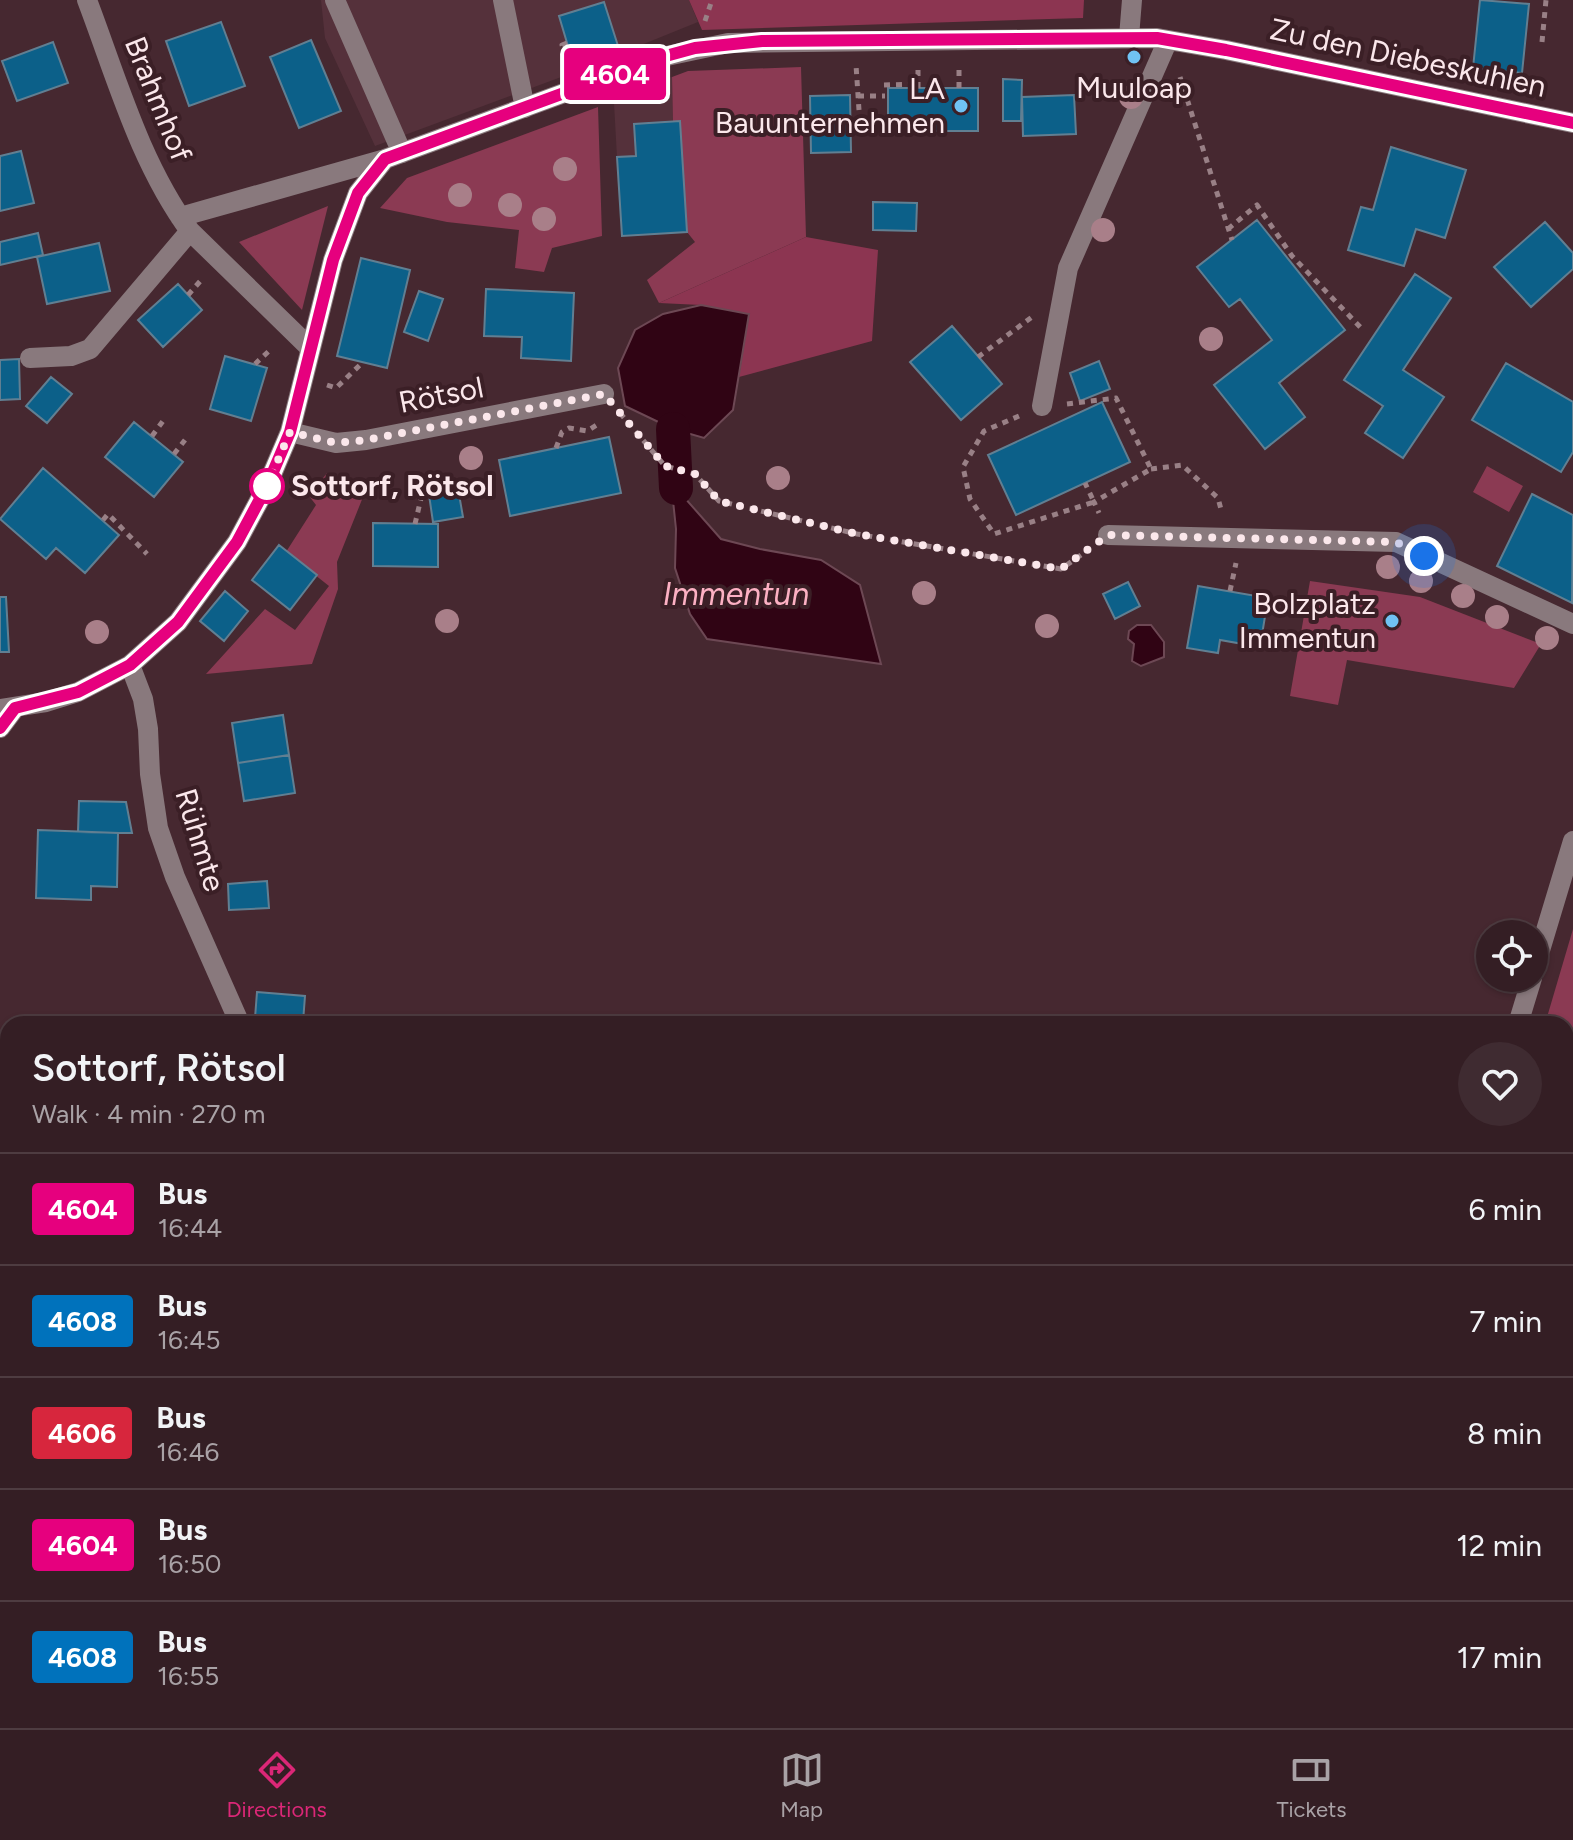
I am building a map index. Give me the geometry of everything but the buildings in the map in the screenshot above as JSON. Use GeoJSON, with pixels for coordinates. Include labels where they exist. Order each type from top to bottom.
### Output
{"type":"FeatureCollection","features":[{"type":"Feature","properties":{"kind":"street","name":"Brahmhof"},"geometry":{"type":"LineString","coordinates":[[87,0],[150,168],[185,224],[309,347]]}},
{"type":"Feature","properties":{"kind":"street"},"geometry":{"type":"LineString","coordinates":[[335,0],[393,156]]}},
{"type":"Feature","properties":{"kind":"street"},"geometry":{"type":"LineString","coordinates":[[503,0],[525,108]]}},
{"type":"Feature","properties":{"kind":"street"},"geometry":{"type":"LineString","coordinates":[[1129,37],[1132,0]]}},
{"type":"Feature","properties":{"kind":"street","name":"Zu den Diebeskuhlen"},"geometry":{"type":"LineString","coordinates":[[393,156],[662,57],[695,48],[762,41],[1129,37],[1168,40],[1573,123]]}},
{"type":"Feature","properties":{"kind":"street"},"geometry":{"type":"LineString","coordinates":[[1042,406],[1068,268],[1168,40]]}},
{"type":"Feature","properties":{"kind":"street"},"geometry":{"type":"LineString","coordinates":[[30,358],[71,356],[90,349],[185,224],[393,156]]}},
{"type":"Feature","properties":{"kind":"street"},"geometry":{"type":"LineString","coordinates":[[0,728],[8,709],[78,692],[130,665],[178,622],[237,542],[267,486],[290,432],[333,260],[358,193],[393,156]]}},
{"type":"Feature","properties":{"kind":"street","name":"Rötsol"},"geometry":{"type":"LineString","coordinates":[[290,432],[336,443],[366,440],[604,394]]}},
{"type":"Feature","properties":{"kind":"street"},"geometry":{"type":"LineString","coordinates":[[1108,535],[1396,542],[1573,624]]}},
{"type":"Feature","properties":{"kind":"street","name":"Rühmte"},"geometry":{"type":"LineString","coordinates":[[130,665],[143,699],[158,828],[175,877],[236,1016]]}},
{"type":"Feature","properties":{"kind":"street"},"geometry":{"type":"LineString","coordinates":[[1548,924],[1573,841]]}},
{"type":"Feature","properties":{"kind":"street"},"geometry":{"type":"LineString","coordinates":[[1520,1016],[1528,992]]}},
{"type":"Feature","properties":{"kind":"path"},"geometry":{"type":"LineString","coordinates":[[1542,42],[1546,0]]}},
{"type":"Feature","properties":{"kind":"path"},"geometry":{"type":"LineString","coordinates":[[851,125],[860,125],[855,40]]}},
{"type":"Feature","properties":{"kind":"path"},"geometry":{"type":"LineString","coordinates":[[1168,40],[1232,240]]}},
{"type":"Feature","properties":{"kind":"path"},"geometry":{"type":"LineString","coordinates":[[884,85],[918,84]]}},
{"type":"Feature","properties":{"kind":"path"},"geometry":{"type":"LineString","coordinates":[[858,96],[885,96]]}},
{"type":"Feature","properties":{"kind":"path"},"geometry":{"type":"LineString","coordinates":[[1228,229],[1257,205],[1292,256],[1362,329]]}},
{"type":"Feature","properties":{"kind":"path"},"geometry":{"type":"LineString","coordinates":[[978,357],[1063,294]]}},
{"type":"Feature","properties":{"kind":"path"},"geometry":{"type":"LineString","coordinates":[[255,364],[270,350]]}},
{"type":"Feature","properties":{"kind":"path"},"geometry":{"type":"LineString","coordinates":[[321,384],[336,388],[363,362]]}},
{"type":"Feature","properties":{"kind":"path"},"geometry":{"type":"LineString","coordinates":[[604,394],[665,466],[695,474],[719,501],[857,534],[1061,569],[1108,535],[1085,483]]}},
{"type":"Feature","properties":{"kind":"path"},"geometry":{"type":"LineString","coordinates":[[1151,469],[1116,398],[1042,406],[984,431],[963,467],[970,499],[994,534],[1094,502],[1151,469],[1182,465],[1218,498],[1225,524]]}},
{"type":"Feature","properties":{"kind":"path"},"geometry":{"type":"LineString","coordinates":[[556,448],[562,432],[569,428],[587,431],[618,412]]}},
{"type":"Feature","properties":{"kind":"path"},"geometry":{"type":"LineString","coordinates":[[152,436],[163,421]]}},
{"type":"Feature","properties":{"kind":"path"},"geometry":{"type":"LineString","coordinates":[[174,454],[185,440]]}},
{"type":"Feature","properties":{"kind":"path"},"geometry":{"type":"LineString","coordinates":[[415,524],[422,494],[435,474]]}},
{"type":"Feature","properties":{"kind":"path"},"geometry":{"type":"LineString","coordinates":[[103,520],[108,514],[147,554]]}},
{"type":"Feature","properties":{"kind":"shaded area"},"geometry":{"type":"Polygon","coordinates":[[[321,0],[689,0],[698,22],[572,73],[375,146],[325,38],[321,0]]]}},
{"type":"Feature","properties":{"kind":"shaded area"},"geometry":{"type":"Polygon","coordinates":[[[689,0],[1084,0],[1083,18],[702,30],[689,0]]]}},
{"type":"Feature","properties":{"kind":"shaded area"},"geometry":{"type":"Polygon","coordinates":[[[801,67],[806,237],[659,303],[647,280],[695,242],[687,232],[680,122],[673,122],[672,77],[688,71],[801,67]]]}},
{"type":"Feature","properties":{"kind":"shaded area"},"geometry":{"type":"Polygon","coordinates":[[[672,77],[673,122],[634,124],[636,156],[617,157],[614,103],[643,103],[643,81],[672,77]]]}},
{"type":"Feature","properties":{"kind":"shaded area"},"geometry":{"type":"Polygon","coordinates":[[[598,107],[602,236],[552,248],[544,272],[515,268],[519,230],[447,222],[380,208],[407,178],[598,107]]]}},
{"type":"Feature","properties":{"kind":"shaded area"},"geometry":{"type":"Polygon","coordinates":[[[328,206],[302,310],[239,242],[328,206]]]}},
{"type":"Feature","properties":{"kind":"shaded area"},"geometry":{"type":"Polygon","coordinates":[[[806,237],[878,250],[872,341],[739,377],[749,314],[701,305],[659,303],[806,237]]]}},
{"type":"Feature","properties":{"kind":"shaded area"},"geometry":{"type":"Polygon","coordinates":[[[1487,466],[1523,486],[1509,512],[1473,492],[1487,466]]]}},
{"type":"Feature","properties":{"kind":"shaded area"},"geometry":{"type":"Polygon","coordinates":[[[327,473],[363,497],[337,562],[338,589],[312,664],[206,674],[265,609],[295,630],[329,586],[286,552],[316,505],[309,496],[327,473]]]}},
{"type":"Feature","properties":{"kind":"shaded area","name":"Bolzplatz Immentun"},"geometry":{"type":"Polygon","coordinates":[[[1310,581],[1420,597],[1541,644],[1514,688],[1347,660],[1338,705],[1290,696],[1310,581]]]}},
{"type":"Feature","properties":{"kind":"shaded area"},"geometry":{"type":"Polygon","coordinates":[[[1573,929],[1573,1016],[1547,1016],[1573,929]]]}},
{"type":"Feature","properties":{"kind":"water"},"geometry":{"type":"Polygon","coordinates":[[[701,305],[749,314],[733,410],[704,438],[673,429],[625,406],[618,368],[635,330],[663,314],[701,305]]]}},
{"type":"Feature","properties":{"kind":"water","name":"Immentun"},"geometry":{"type":"Polygon","coordinates":[[[676,488],[721,539],[821,560],[860,585],[881,664],[707,639],[690,614],[675,568],[676,529],[672,491],[676,488]]]}},
{"type":"Feature","properties":{"kind":"water"},"geometry":{"type":"Polygon","coordinates":[[[1137,625],[1151,625],[1164,642],[1164,657],[1141,666],[1132,661],[1134,644],[1128,639],[1129,631],[1137,625]]]}},
{"type":"Feature","properties":{"kind":"waterway"},"geometry":{"type":"LineString","coordinates":[[673,429],[676,488]]}},
{"type":"Feature","properties":{"kind":"bus line","name":"4604"},"geometry":{"type":"LineString","coordinates":[[0,728],[15,708],[78,692],[130,665],[178,622],[237,542],[259,504],[290,432],[333,260],[358,193],[385,159],[662,57],[695,48],[762,41],[1157,38],[1573,123]]}},
{"type":"Feature","properties":{"kind":"place","name":"Muuloap"},"geometry":{"type":"Point","coordinates":[1134,57]}},
{"type":"Feature","properties":{"kind":"place","name":"LA Bauunternehmen"},"geometry":{"type":"Point","coordinates":[961,106]}},
{"type":"Feature","properties":{"kind":"place","name":"Sottorf, Rötsol"},"geometry":{"type":"Point","coordinates":[267,486]}},
{"type":"Feature","properties":{"kind":"place","name":"Bolzplatz Immentun"},"geometry":{"type":"Point","coordinates":[1392,621]}},
{"type":"Feature","properties":{"kind":"route"},"geometry":{"type":"LineString","coordinates":[[267,486],[290,432],[336,443],[366,440],[604,394],[665,466],[695,474],[719,501],[857,534],[1061,569],[1108,535],[1396,542],[1424,556]]}}]}
